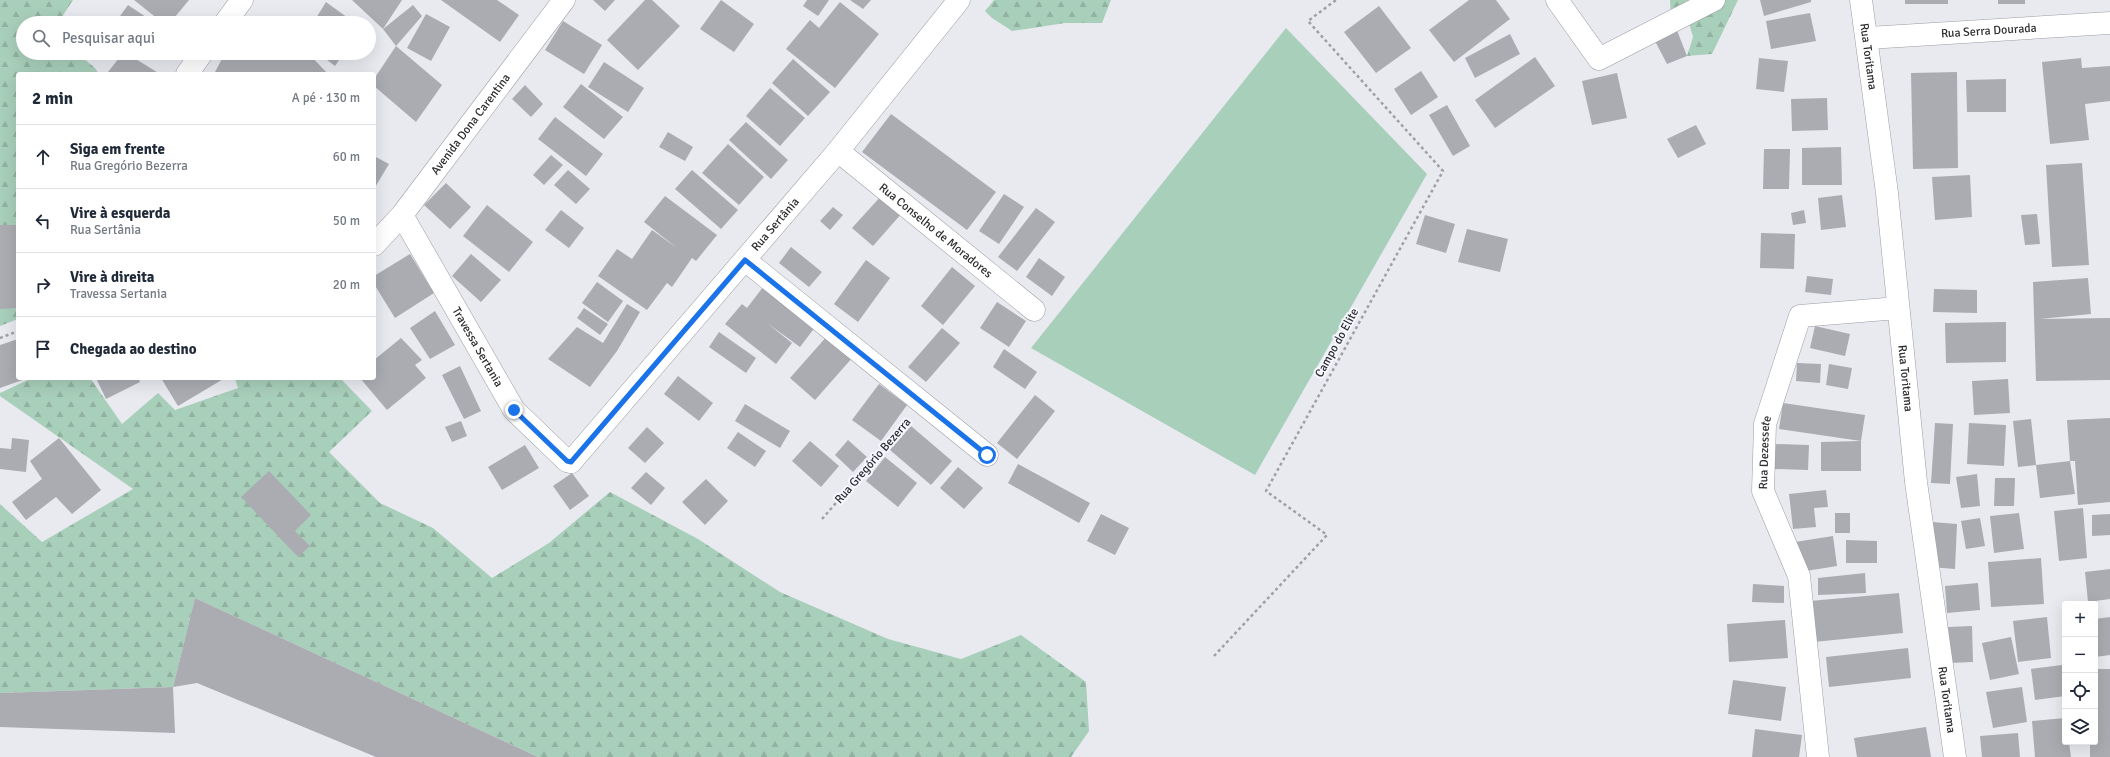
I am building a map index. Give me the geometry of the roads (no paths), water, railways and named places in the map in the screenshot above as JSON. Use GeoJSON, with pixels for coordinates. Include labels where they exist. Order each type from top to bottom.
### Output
{"type":"FeatureCollection","features":[{"type":"Feature","properties":{"kind":"street"},"geometry":{"type":"LineString","coordinates":[[230,16],[242,0]]}},
{"type":"Feature","properties":{"kind":"street","name":"Avenida Dona Carentina"},"geometry":{"type":"LineString","coordinates":[[376,243],[402,215],[564,0]]}},
{"type":"Feature","properties":{"kind":"street","name":"Rua Sertânia"},"geometry":{"type":"LineString","coordinates":[[571,462],[838,151],[959,0]]}},
{"type":"Feature","properties":{"kind":"street"},"geometry":{"type":"LineString","coordinates":[[1557,0],[1599,59],[1714,0]]}},
{"type":"Feature","properties":{"kind":"street","name":"Rua Toritama"},"geometry":{"type":"LineString","coordinates":[[1861,0],[1868,38],[1887,192],[1916,482],[1955,757]]}},
{"type":"Feature","properties":{"kind":"street","name":"Rua Serra Dourada"},"geometry":{"type":"LineString","coordinates":[[1868,38],[2110,23]]}},
{"type":"Feature","properties":{"kind":"street"},"geometry":{"type":"LineString","coordinates":[[188,72],[197,60]]}},
{"type":"Feature","properties":{"kind":"street","name":"Rua Conselho de Moradores"},"geometry":{"type":"LineString","coordinates":[[838,151],[1034,310]]}},
{"type":"Feature","properties":{"kind":"street","name":"Travessa Sertania"},"geometry":{"type":"LineString","coordinates":[[402,215],[514,410],[567,461],[571,462]]}},
{"type":"Feature","properties":{"kind":"street"},"geometry":{"type":"LineString","coordinates":[[745,260],[987,455]]}},
{"type":"Feature","properties":{"kind":"street","name":"Rua Dezessete"},"geometry":{"type":"LineString","coordinates":[[1818,757],[1800,576],[1763,491],[1765,424],[1800,316],[1898,308]]}}]}
